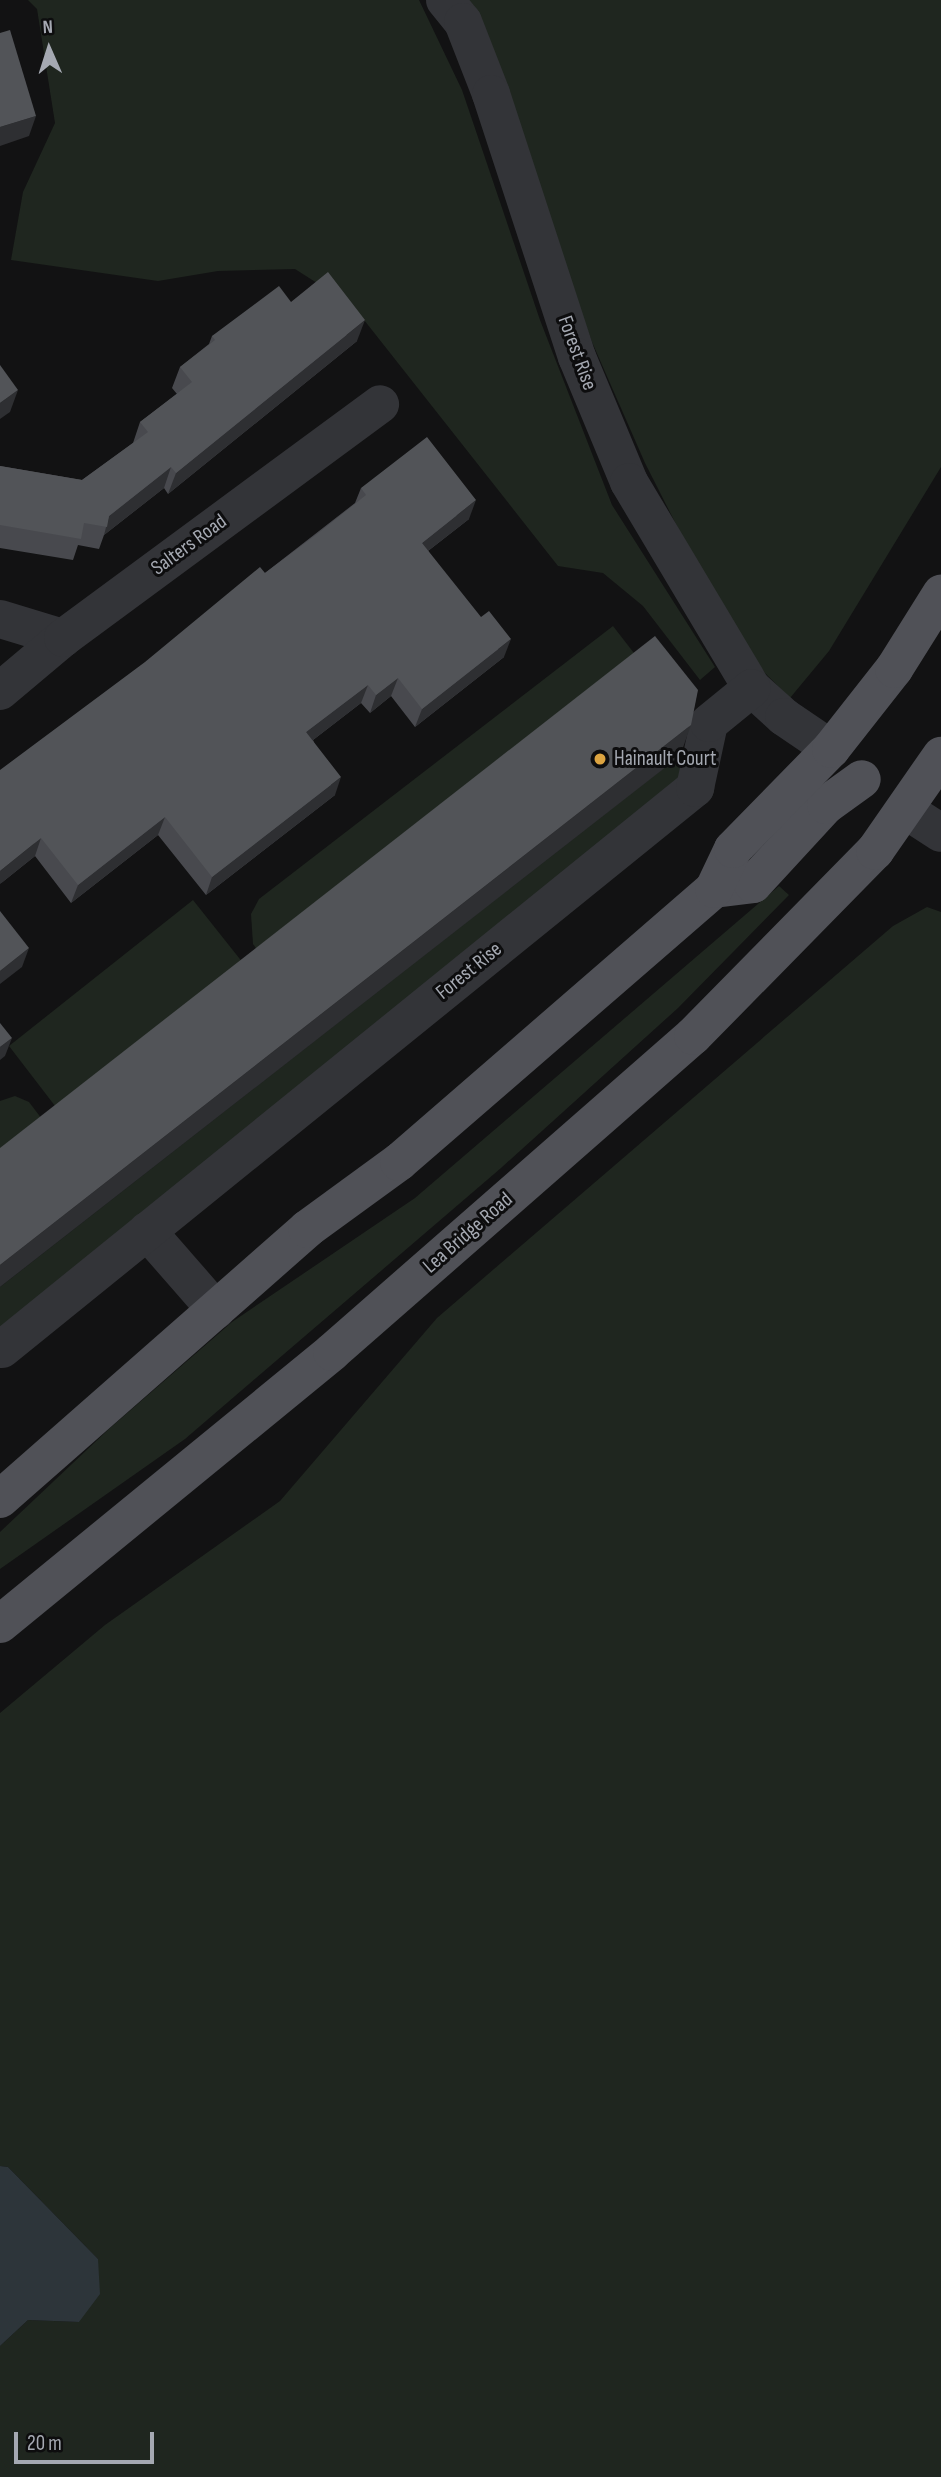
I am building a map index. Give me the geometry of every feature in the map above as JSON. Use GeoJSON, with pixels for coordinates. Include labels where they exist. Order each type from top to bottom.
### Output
{"type":"FeatureCollection","features":[{"type":"Feature","properties":{"kind":"main road"},"geometry":{"type":"LineString","coordinates":[[0,1499],[307,1229],[399,1162],[714,889],[733,849],[831,749],[894,669],[941,594]]}},
{"type":"Feature","properties":{"kind":"main road"},"geometry":{"type":"LineString","coordinates":[[831,749],[862,779],[907,811]]}},
{"type":"Feature","properties":{"kind":"main road","name":"Lea Bridge Road"},"geometry":{"type":"LineString","coordinates":[[0,1625],[332,1352],[693,1036],[814,916],[907,811],[941,756]]}},
{"type":"Feature","properties":{"kind":"main road"},"geometry":{"type":"LineString","coordinates":[[714,889],[754,884],[826,805],[862,779]]}},
{"type":"Feature","properties":{"kind":"street","name":"Forest Rise"},"geometry":{"type":"LineString","coordinates":[[445,0],[463,22],[491,94],[577,357],[629,482],[752,688],[783,718],[831,749]]}},
{"type":"Feature","properties":{"kind":"street","name":"Salters Road"},"geometry":{"type":"LineString","coordinates":[[0,691],[63,638],[380,404]]}},
{"type":"Feature","properties":{"kind":"street"},"geometry":{"type":"LineString","coordinates":[[0,619],[63,638]]}},
{"type":"Feature","properties":{"kind":"street","name":"Forest Rise"},"geometry":{"type":"LineString","coordinates":[[2,1349],[695,788],[709,723],[752,688]]}},
{"type":"Feature","properties":{"kind":"street"},"geometry":{"type":"LineString","coordinates":[[907,811],[941,833]]}},
{"type":"Feature","properties":{"kind":"street"},"geometry":{"type":"LineString","coordinates":[[147,1231],[216,1310]]}},
{"type":"Feature","properties":{"kind":"shaded area"},"geometry":{"type":"Polygon","coordinates":[[[28,0],[419,0],[462,90],[540,320],[612,505],[715,667],[700,680],[643,606],[603,573],[558,566],[353,306],[295,269],[218,271],[158,281],[11,260],[23,192],[55,123],[37,9],[28,0]]]}},
{"type":"Feature","properties":{"kind":"shaded area"},"geometry":{"type":"Polygon","coordinates":[[[468,0],[941,0],[941,467],[829,651],[790,698],[765,673],[720,611],[645,463],[592,342],[468,0]]]}},
{"type":"Feature","properties":{"kind":"shaded area"},"geometry":{"type":"Polygon","coordinates":[[[613,626],[644,666],[266,962],[253,944],[251,914],[259,899],[613,626]]]}},
{"type":"Feature","properties":{"kind":"shaded area"},"geometry":{"type":"Polygon","coordinates":[[[701,739],[695,788],[0,1351],[0,1287],[701,739]]]}},
{"type":"Feature","properties":{"kind":"shaded area"},"geometry":{"type":"Polygon","coordinates":[[[779,886],[789,895],[678,1008],[501,1168],[185,1439],[0,1569],[0,1532],[110,1428],[232,1322],[415,1198],[779,886]]]}},
{"type":"Feature","properties":{"kind":"shaded area"},"geometry":{"type":"Polygon","coordinates":[[[193,900],[251,973],[65,1119],[9,1046],[193,900]]]}},
{"type":"Feature","properties":{"kind":"shaded area"},"geometry":{"type":"Polygon","coordinates":[[[927,907],[941,912],[941,2477],[0,2477],[0,2346],[28,2320],[79,2322],[98,2259],[8,2167],[0,2166],[0,1713],[105,1625],[280,1501],[437,1318],[893,926],[927,907]]]}},
{"type":"Feature","properties":{"kind":"shaded area"},"geometry":{"type":"Polygon","coordinates":[[[15,1096],[29,1102],[51,1131],[0,1170],[0,1101],[15,1096]]]}},
{"type":"Feature","properties":{"kind":"shaded area"},"geometry":{"type":"Polygon","coordinates":[[[0,2166],[8,2167],[98,2259],[100,2294],[79,2322],[28,2320],[0,2346],[0,2166]]]}},
{"type":"Feature","properties":{"kind":"building"},"geometry":{"type":"Polygon","coordinates":[[[10,30],[36,116],[0,127],[0,33],[10,30]]]}},
{"type":"Feature","properties":{"kind":"building"},"geometry":{"type":"Polygon","coordinates":[[[328,272],[365,320],[176,473],[171,467],[109,516],[107,527],[84,523],[81,539],[0,525],[0,466],[82,480],[148,432],[140,422],[192,382],[180,367],[215,340],[212,336],[279,286],[291,302],[328,272]]]}},
{"type":"Feature","properties":{"kind":"building"},"geometry":{"type":"Polygon","coordinates":[[[0,365],[18,390],[0,403],[0,365]]]}},
{"type":"Feature","properties":{"kind":"building"},"geometry":{"type":"Polygon","coordinates":[[[427,437],[476,500],[422,543],[481,617],[489,611],[511,639],[422,709],[398,678],[376,695],[368,685],[306,732],[341,777],[212,877],[165,817],[78,885],[41,838],[0,871],[0,770],[145,662],[260,567],[265,573],[317,534],[366,495],[361,488],[427,437]]]}},
{"type":"Feature","properties":{"kind":"building"},"geometry":{"type":"Polygon","coordinates":[[[655,636],[698,690],[691,725],[0,1265],[0,1148],[655,636]]]}},
{"type":"Feature","properties":{"kind":"building"},"geometry":{"type":"Polygon","coordinates":[[[0,911],[29,948],[0,971],[0,911]]]}},
{"type":"Feature","properties":{"kind":"building"},"geometry":{"type":"Polygon","coordinates":[[[0,1023],[12,1038],[0,1047],[0,1023]]]}},
{"type":"Feature","properties":{"kind":"place","name":"Hainault Court"},"geometry":{"type":"Point","coordinates":[600,759]}}]}
